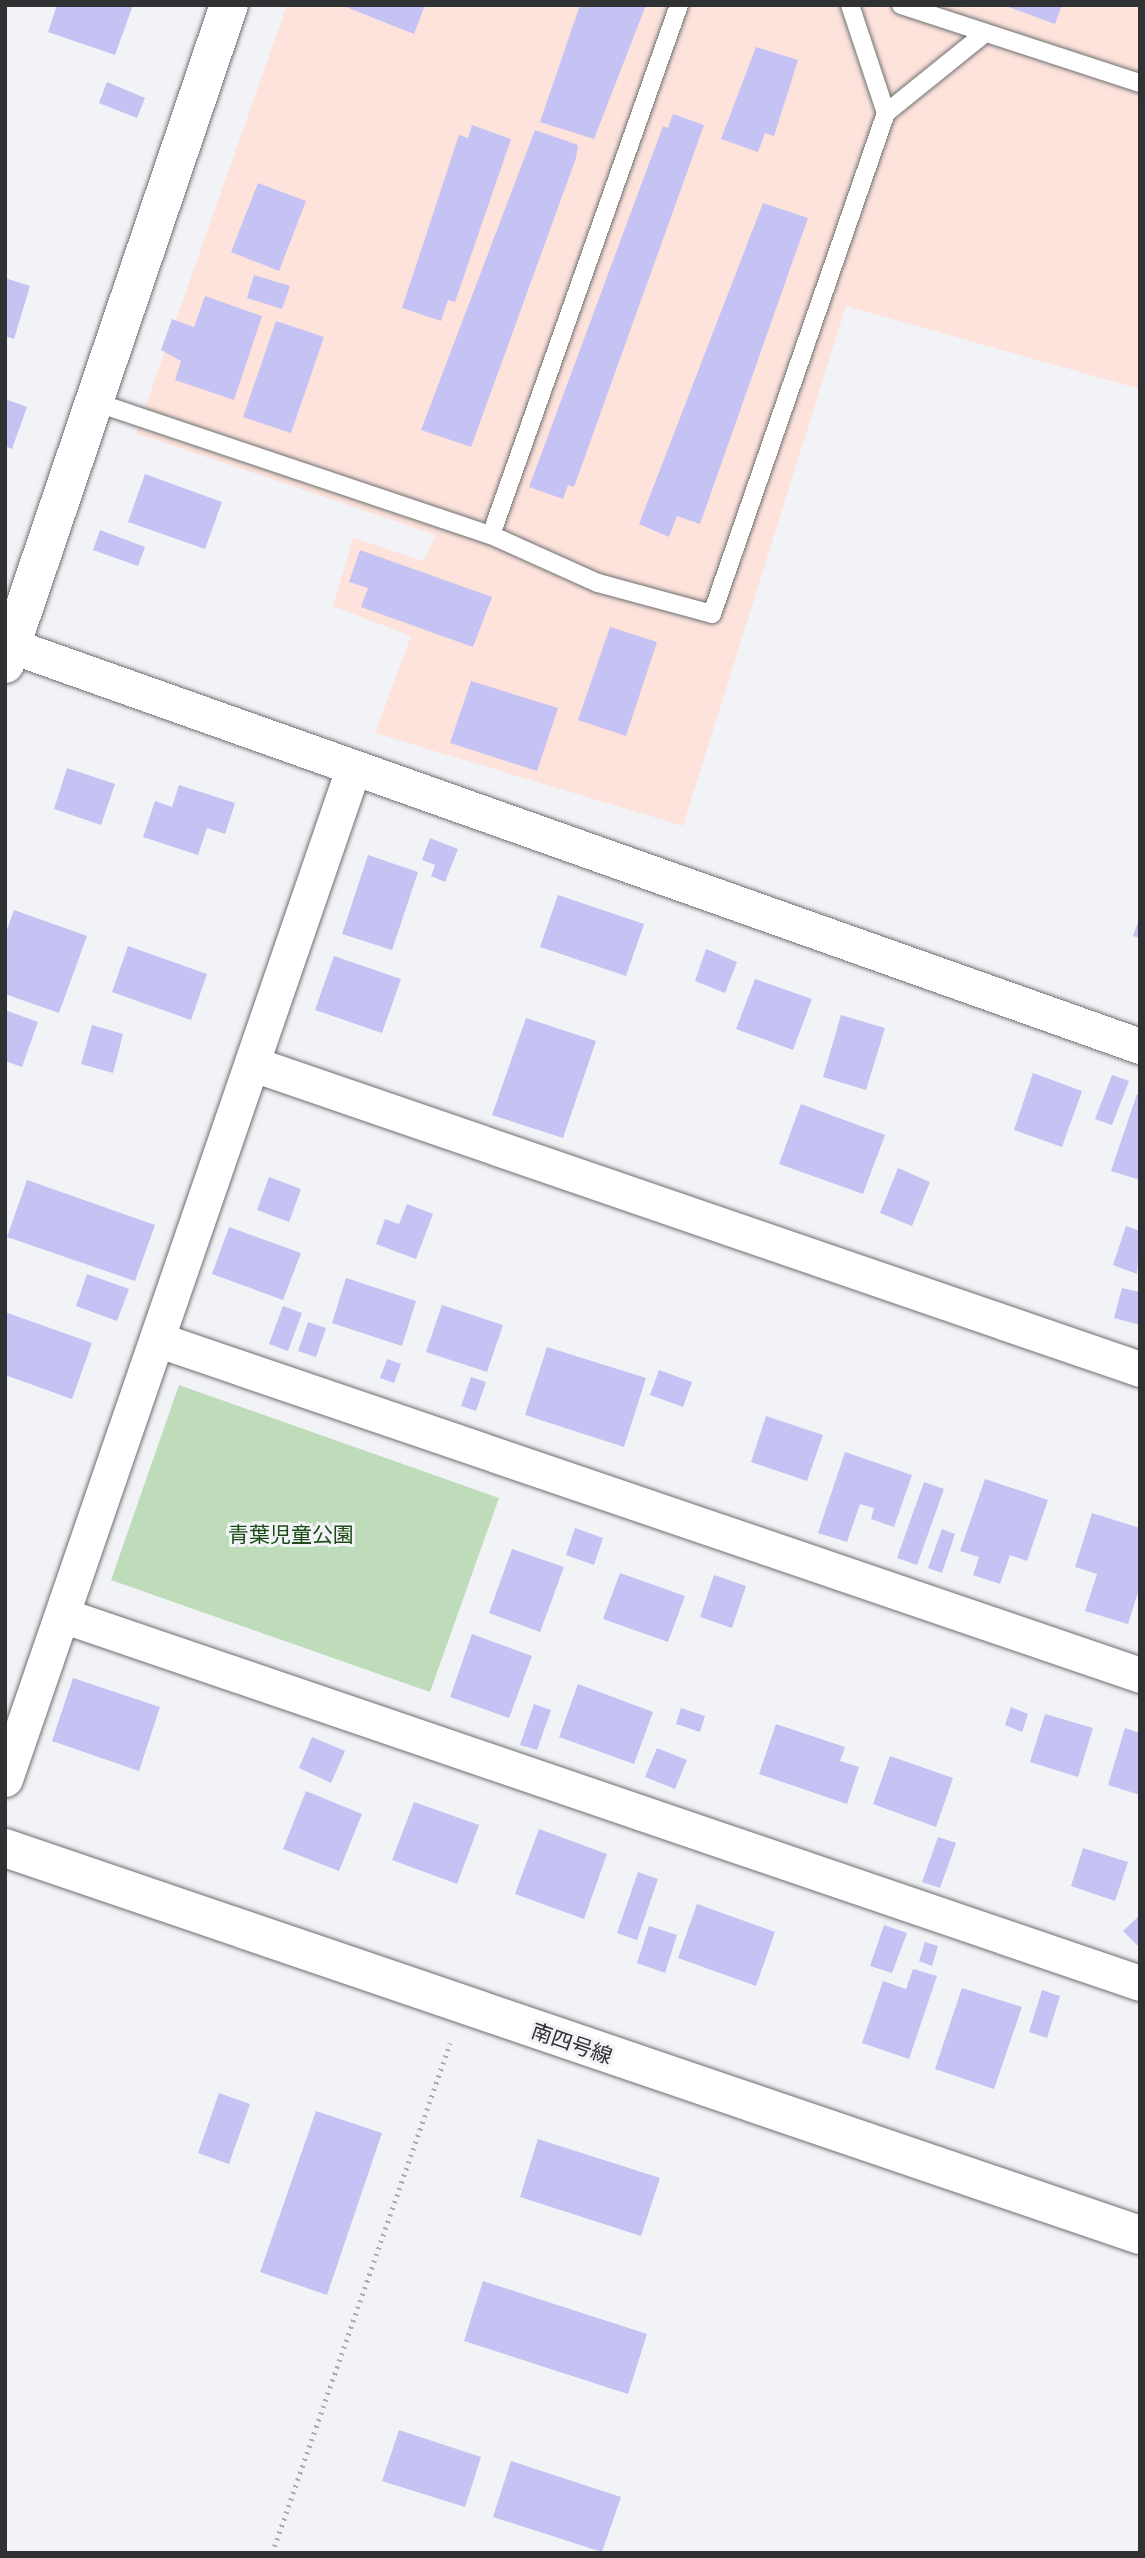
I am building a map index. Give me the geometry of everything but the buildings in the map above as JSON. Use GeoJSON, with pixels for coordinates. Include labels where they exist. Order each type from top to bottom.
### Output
{"type":"FeatureCollection","features":[{"type":"Feature","properties":{"kind":"street"},"geometry":{"type":"LineString","coordinates":[[229,5],[8,655],[353,769],[1140,1045]]}},
{"type":"Feature","properties":{"kind":"street"},"geometry":{"type":"LineString","coordinates":[[5,1779],[159,1340],[353,769]]}},
{"type":"Feature","properties":{"kind":"street"},"geometry":{"type":"LineString","coordinates":[[253,1065],[1140,1368]]}},
{"type":"Feature","properties":{"kind":"street"},"geometry":{"type":"LineString","coordinates":[[159,1340],[1140,1675]]}},
{"type":"Feature","properties":{"kind":"street"},"geometry":{"type":"LineString","coordinates":[[62,1615],[1140,1983]]}},
{"type":"Feature","properties":{"kind":"street","name":"南四号線"},"geometry":{"type":"LineString","coordinates":[[5,1848],[1140,2235]]}},
{"type":"Feature","properties":{"kind":"lane"},"geometry":{"type":"LineString","coordinates":[[491,534],[679,5]]}},
{"type":"Feature","properties":{"kind":"lane"},"geometry":{"type":"LineString","coordinates":[[849,5],[886,113]]}},
{"type":"Feature","properties":{"kind":"lane"},"geometry":{"type":"LineString","coordinates":[[901,5],[1140,83]]}},
{"type":"Feature","properties":{"kind":"lane"},"geometry":{"type":"LineString","coordinates":[[95,402],[491,534],[598,583],[712,614],[886,113],[985,33]]}},
{"type":"Feature","properties":{"kind":"path"},"geometry":{"type":"LineString","coordinates":[[272,2553],[463,2006]]}},
{"type":"Feature","properties":{"kind":"shaded area"},"geometry":{"type":"Polygon","coordinates":[[[287,5],[1140,5],[1140,389],[846,306],[683,826],[375,733],[411,636],[333,606],[353,538],[423,561],[436,535],[136,433],[287,5]]]}},
{"type":"Feature","properties":{"kind":"green space","name":"青葉児童公園"},"geometry":{"type":"Polygon","coordinates":[[[179,1385],[499,1498],[430,1692],[111,1580],[179,1385]]]}}]}
